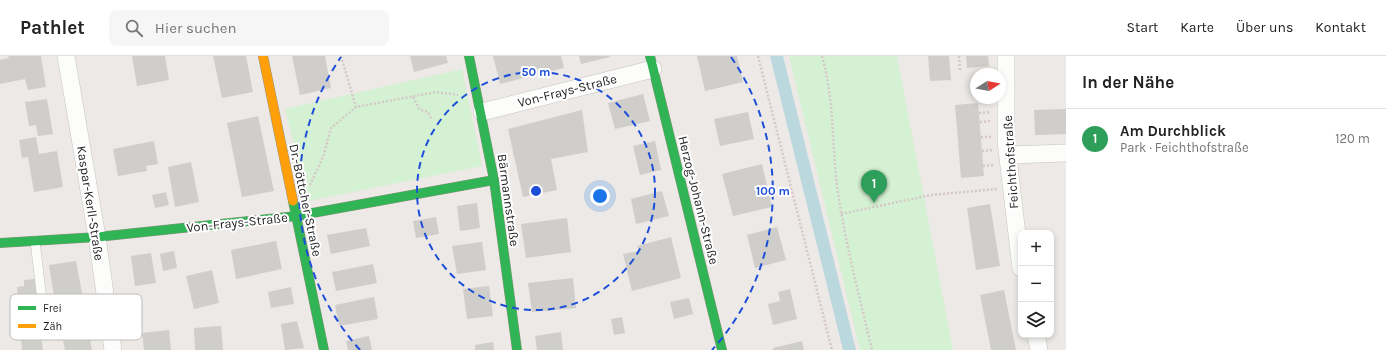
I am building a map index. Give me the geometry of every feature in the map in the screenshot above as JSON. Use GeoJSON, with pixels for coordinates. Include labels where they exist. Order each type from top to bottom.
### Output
{"type":"FeatureCollection","features":[{"type":"Feature","properties":{"kind":"street","name":"Kaspar-Kerll-Straße"},"geometry":{"type":"LineString","coordinates":[[66,56],[106,294]]}},
{"type":"Feature","properties":{"kind":"street","name":"Dr.-Böttcher-Straße"},"geometry":{"type":"LineString","coordinates":[[263,56],[324,350]]}},
{"type":"Feature","properties":{"kind":"street","name":"Bärmannstraße"},"geometry":{"type":"LineString","coordinates":[[469,56],[494,180],[517,350]]}},
{"type":"Feature","properties":{"kind":"street","name":"Feichthofstraße"},"geometry":{"type":"LineString","coordinates":[[1006,56],[1006,136],[1001,160],[1011,188],[1021,266]]}},
{"type":"Feature","properties":{"kind":"street","name":"Von-Frays-Straße"},"geometry":{"type":"LineString","coordinates":[[480,105],[652,62]]}},
{"type":"Feature","properties":{"kind":"street","name":"Herzog-Johann-Straße"},"geometry":{"type":"LineString","coordinates":[[652,62],[722,350]]}},
{"type":"Feature","properties":{"kind":"street"},"geometry":{"type":"LineString","coordinates":[[1001,160],[1066,153]]}},
{"type":"Feature","properties":{"kind":"street","name":"Von-Frays-Straße"},"geometry":{"type":"LineString","coordinates":[[0,243],[97,237],[296,216],[494,180]]}},
{"type":"Feature","properties":{"kind":"street"},"geometry":{"type":"LineString","coordinates":[[1037,338],[1039,350]]}},
{"type":"Feature","properties":{"kind":"street","name":"Kaspar-Kerll-Straße"},"geometry":{"type":"LineString","coordinates":[[112,340],[114,350]]}},
{"type":"Feature","properties":{"kind":"lane"},"geometry":{"type":"LineString","coordinates":[[35,241],[41,294]]}},
{"type":"Feature","properties":{"kind":"path"},"geometry":{"type":"LineString","coordinates":[[341,56],[356,107]]}},
{"type":"Feature","properties":{"kind":"path"},"geometry":{"type":"LineString","coordinates":[[758,56],[832,350]]}},
{"type":"Feature","properties":{"kind":"path"},"geometry":{"type":"LineString","coordinates":[[822,56],[829,81],[833,154],[841,214],[872,350]]}},
{"type":"Feature","properties":{"kind":"path"},"geometry":{"type":"LineString","coordinates":[[959,56],[960,70]]}},
{"type":"Feature","properties":{"kind":"path"},"geometry":{"type":"LineString","coordinates":[[308,190],[323,157],[331,128],[356,107],[436,92],[480,105]]}},
{"type":"Feature","properties":{"kind":"path"},"geometry":{"type":"LineString","coordinates":[[413,97],[420,110],[428,112],[432,120]]}},
{"type":"Feature","properties":{"kind":"path"},"geometry":{"type":"LineString","coordinates":[[983,166],[1001,160]]}},
{"type":"Feature","properties":{"kind":"path"},"geometry":{"type":"LineString","coordinates":[[841,214],[930,195],[1011,188]]}},
{"type":"Feature","properties":{"kind":"green space"},"geometry":{"type":"Polygon","coordinates":[[[789,56],[897,56],[953,350],[860,350],[789,56]]]}},
{"type":"Feature","properties":{"kind":"green space"},"geometry":{"type":"Polygon","coordinates":[[[462,69],[482,166],[308,201],[285,109],[462,69]]]}},
{"type":"Feature","properties":{"kind":"water"},"geometry":{"type":"Polygon","coordinates":[[[770,56],[783,56],[856,350],[843,350],[770,56]]]}},
{"type":"Feature","properties":{"kind":"building"},"geometry":{"type":"Polygon","coordinates":[[[8,56],[41,56],[46,87],[28,90],[25,79],[0,84],[0,60],[9,58],[8,56]]]}},
{"type":"Feature","properties":{"kind":"building"},"geometry":{"type":"Polygon","coordinates":[[[132,56],[165,56],[169,80],[137,86],[132,56]]]}},
{"type":"Feature","properties":{"kind":"building"},"geometry":{"type":"Polygon","coordinates":[[[213,56],[246,56],[253,92],[222,98],[213,56]]]}},
{"type":"Feature","properties":{"kind":"building"},"geometry":{"type":"Polygon","coordinates":[[[292,56],[325,56],[331,88],[300,95],[292,56]]]}},
{"type":"Feature","properties":{"kind":"building"},"geometry":{"type":"Polygon","coordinates":[[[410,56],[446,56],[448,63],[414,72],[410,56]]]}},
{"type":"Feature","properties":{"kind":"building"},"geometry":{"type":"Polygon","coordinates":[[[493,56],[561,56],[564,68],[500,84],[493,56]]]}},
{"type":"Feature","properties":{"kind":"building"},"geometry":{"type":"Polygon","coordinates":[[[579,56],[610,56],[610,57],[581,64],[579,56]]]}},
{"type":"Feature","properties":{"kind":"building"},"geometry":{"type":"Polygon","coordinates":[[[697,56],[737,56],[743,82],[705,91],[697,56]]]}},
{"type":"Feature","properties":{"kind":"building"},"geometry":{"type":"Polygon","coordinates":[[[928,56],[949,56],[951,80],[930,81],[928,56]]]}},
{"type":"Feature","properties":{"kind":"building"},"geometry":{"type":"Polygon","coordinates":[[[966,56],[988,56],[989,66],[967,68],[966,56]]]}},
{"type":"Feature","properties":{"kind":"building"},"geometry":{"type":"Polygon","coordinates":[[[643,94],[650,121],[615,129],[608,103],[643,94]]]}},
{"type":"Feature","properties":{"kind":"building"},"geometry":{"type":"Polygon","coordinates":[[[47,99],[53,134],[38,136],[36,125],[29,126],[25,102],[47,99]]]}},
{"type":"Feature","properties":{"kind":"building"},"geometry":{"type":"Polygon","coordinates":[[[978,104],[984,176],[961,178],[955,105],[978,104]]]}},
{"type":"Feature","properties":{"kind":"building"},"geometry":{"type":"Polygon","coordinates":[[[1066,109],[1066,134],[1035,135],[1034,110],[1066,109]]]}},
{"type":"Feature","properties":{"kind":"building"},"geometry":{"type":"Polygon","coordinates":[[[582,110],[588,152],[551,159],[557,190],[523,197],[508,129],[582,110]]]}},
{"type":"Feature","properties":{"kind":"building"},"geometry":{"type":"Polygon","coordinates":[[[748,112],[754,139],[720,146],[714,119],[748,112]]]}},
{"type":"Feature","properties":{"kind":"building"},"geometry":{"type":"Polygon","coordinates":[[[258,116],[274,191],[242,197],[227,123],[258,116]]]}},
{"type":"Feature","properties":{"kind":"building"},"geometry":{"type":"Polygon","coordinates":[[[36,137],[39,154],[57,151],[63,187],[34,192],[28,157],[22,158],[19,140],[36,137]]]}},
{"type":"Feature","properties":{"kind":"building"},"geometry":{"type":"Polygon","coordinates":[[[154,141],[158,164],[146,166],[147,171],[118,176],[113,149],[154,141]]]}},
{"type":"Feature","properties":{"kind":"building"},"geometry":{"type":"Polygon","coordinates":[[[655,141],[661,170],[640,175],[633,146],[655,141]]]}},
{"type":"Feature","properties":{"kind":"building"},"geometry":{"type":"Polygon","coordinates":[[[191,162],[199,202],[175,207],[168,167],[191,162]]]}},
{"type":"Feature","properties":{"kind":"building"},"geometry":{"type":"Polygon","coordinates":[[[762,164],[772,207],[733,216],[722,174],[762,164]]]}},
{"type":"Feature","properties":{"kind":"building"},"geometry":{"type":"Polygon","coordinates":[[[662,191],[669,216],[636,224],[631,199],[662,191]]]}},
{"type":"Feature","properties":{"kind":"building"},"geometry":{"type":"Polygon","coordinates":[[[166,192],[169,205],[155,208],[152,195],[166,192]]]}},
{"type":"Feature","properties":{"kind":"building"},"geometry":{"type":"Polygon","coordinates":[[[477,203],[480,228],[460,231],[457,206],[477,203]]]}},
{"type":"Feature","properties":{"kind":"building"},"geometry":{"type":"Polygon","coordinates":[[[990,204],[1000,266],[976,270],[967,208],[990,204]]]}},
{"type":"Feature","properties":{"kind":"building"},"geometry":{"type":"Polygon","coordinates":[[[436,217],[439,234],[416,238],[413,221],[436,217]]]}},
{"type":"Feature","properties":{"kind":"building"},"geometry":{"type":"Polygon","coordinates":[[[567,218],[571,252],[526,258],[521,224],[567,218]]]}},
{"type":"Feature","properties":{"kind":"building"},"geometry":{"type":"Polygon","coordinates":[[[777,227],[786,260],[755,268],[747,235],[777,227]]]}},
{"type":"Feature","properties":{"kind":"building"},"geometry":{"type":"Polygon","coordinates":[[[366,228],[370,246],[331,254],[327,235],[366,228]]]}},
{"type":"Feature","properties":{"kind":"building"},"geometry":{"type":"Polygon","coordinates":[[[671,237],[681,278],[632,291],[623,254],[639,251],[637,246],[671,237]]]}},
{"type":"Feature","properties":{"kind":"building"},"geometry":{"type":"Polygon","coordinates":[[[276,241],[282,269],[236,279],[231,250],[276,241]]]}},
{"type":"Feature","properties":{"kind":"building"},"geometry":{"type":"Polygon","coordinates":[[[482,242],[486,270],[457,274],[452,246],[482,242]]]}},
{"type":"Feature","properties":{"kind":"building"},"geometry":{"type":"Polygon","coordinates":[[[174,251],[177,268],[163,271],[160,254],[174,251]]]}},
{"type":"Feature","properties":{"kind":"building"},"geometry":{"type":"Polygon","coordinates":[[[151,253],[156,283],[135,286],[131,256],[151,253]]]}},
{"type":"Feature","properties":{"kind":"building"},"geometry":{"type":"Polygon","coordinates":[[[76,261],[82,294],[54,294],[49,265],[76,261]]]}},
{"type":"Feature","properties":{"kind":"building"},"geometry":{"type":"Polygon","coordinates":[[[373,264],[377,283],[336,291],[332,272],[373,264]]]}},
{"type":"Feature","properties":{"kind":"building"},"geometry":{"type":"Polygon","coordinates":[[[212,270],[219,303],[194,309],[186,276],[212,270]]]}},
{"type":"Feature","properties":{"kind":"building"},"geometry":{"type":"Polygon","coordinates":[[[573,278],[576,308],[532,312],[528,283],[573,278]]]}},
{"type":"Feature","properties":{"kind":"building"},"geometry":{"type":"Polygon","coordinates":[[[36,279],[37,294],[18,294],[17,287],[24,286],[24,280],[36,279]]]}},
{"type":"Feature","properties":{"kind":"building"},"geometry":{"type":"Polygon","coordinates":[[[489,286],[493,316],[467,319],[463,289],[489,286]]]}},
{"type":"Feature","properties":{"kind":"building"},"geometry":{"type":"Polygon","coordinates":[[[291,287],[294,304],[271,308],[268,292],[291,287]]]}},
{"type":"Feature","properties":{"kind":"building"},"geometry":{"type":"Polygon","coordinates":[[[790,289],[797,319],[773,325],[768,304],[780,301],[778,292],[790,289]]]}},
{"type":"Feature","properties":{"kind":"building"},"geometry":{"type":"Polygon","coordinates":[[[1004,290],[1016,350],[991,350],[980,295],[1004,290]]]}},
{"type":"Feature","properties":{"kind":"building"},"geometry":{"type":"Polygon","coordinates":[[[374,297],[378,319],[339,326],[335,305],[374,297]]]}},
{"type":"Feature","properties":{"kind":"building"},"geometry":{"type":"Polygon","coordinates":[[[689,298],[693,314],[674,319],[670,302],[689,298]]]}},
{"type":"Feature","properties":{"kind":"building"},"geometry":{"type":"Polygon","coordinates":[[[622,317],[625,333],[614,335],[611,319],[622,317]]]}},
{"type":"Feature","properties":{"kind":"building"},"geometry":{"type":"Polygon","coordinates":[[[297,321],[304,348],[285,350],[281,324],[297,321]]]}},
{"type":"Feature","properties":{"kind":"building"},"geometry":{"type":"Polygon","coordinates":[[[221,326],[223,350],[195,350],[194,328],[221,326]]]}},
{"type":"Feature","properties":{"kind":"building"},"geometry":{"type":"Polygon","coordinates":[[[169,330],[171,350],[144,350],[142,333],[169,330]]]}},
{"type":"Feature","properties":{"kind":"building"},"geometry":{"type":"Polygon","coordinates":[[[561,332],[563,350],[537,350],[535,336],[561,332]]]}},
{"type":"Feature","properties":{"kind":"building"},"geometry":{"type":"Polygon","coordinates":[[[369,336],[372,350],[348,350],[346,341],[369,336]]]}},
{"type":"Feature","properties":{"kind":"building"},"geometry":{"type":"Polygon","coordinates":[[[21,340],[42,340],[43,350],[22,350],[21,340]]]}},
{"type":"Feature","properties":{"kind":"building"},"geometry":{"type":"Polygon","coordinates":[[[63,340],[90,340],[92,350],[65,350],[63,340]]]}},
{"type":"Feature","properties":{"kind":"building"},"geometry":{"type":"Polygon","coordinates":[[[802,341],[804,350],[773,350],[773,348],[802,341]]]}},
{"type":"Feature","properties":{"kind":"building"},"geometry":{"type":"Polygon","coordinates":[[[493,342],[494,350],[475,350],[475,345],[493,342]]]}},
{"type":"Feature","properties":{"kind":"traffic: fast"},"geometry":{"type":"LineString","coordinates":[[469,56],[494,180],[517,350]]}},
{"type":"Feature","properties":{"kind":"traffic: fast"},"geometry":{"type":"LineString","coordinates":[[650,56],[722,350]]}},
{"type":"Feature","properties":{"kind":"traffic: fast"},"geometry":{"type":"LineString","coordinates":[[0,243],[97,237],[296,216],[494,180]]}},
{"type":"Feature","properties":{"kind":"traffic: fast"},"geometry":{"type":"LineString","coordinates":[[293,201],[324,350]]}},
{"type":"Feature","properties":{"kind":"traffic: slow"},"geometry":{"type":"LineString","coordinates":[[263,56],[293,201]]}},
{"type":"Feature","properties":{"kind":"place","name":"Am Durchblick"},"geometry":{"type":"Point","coordinates":[874,203]}}]}
